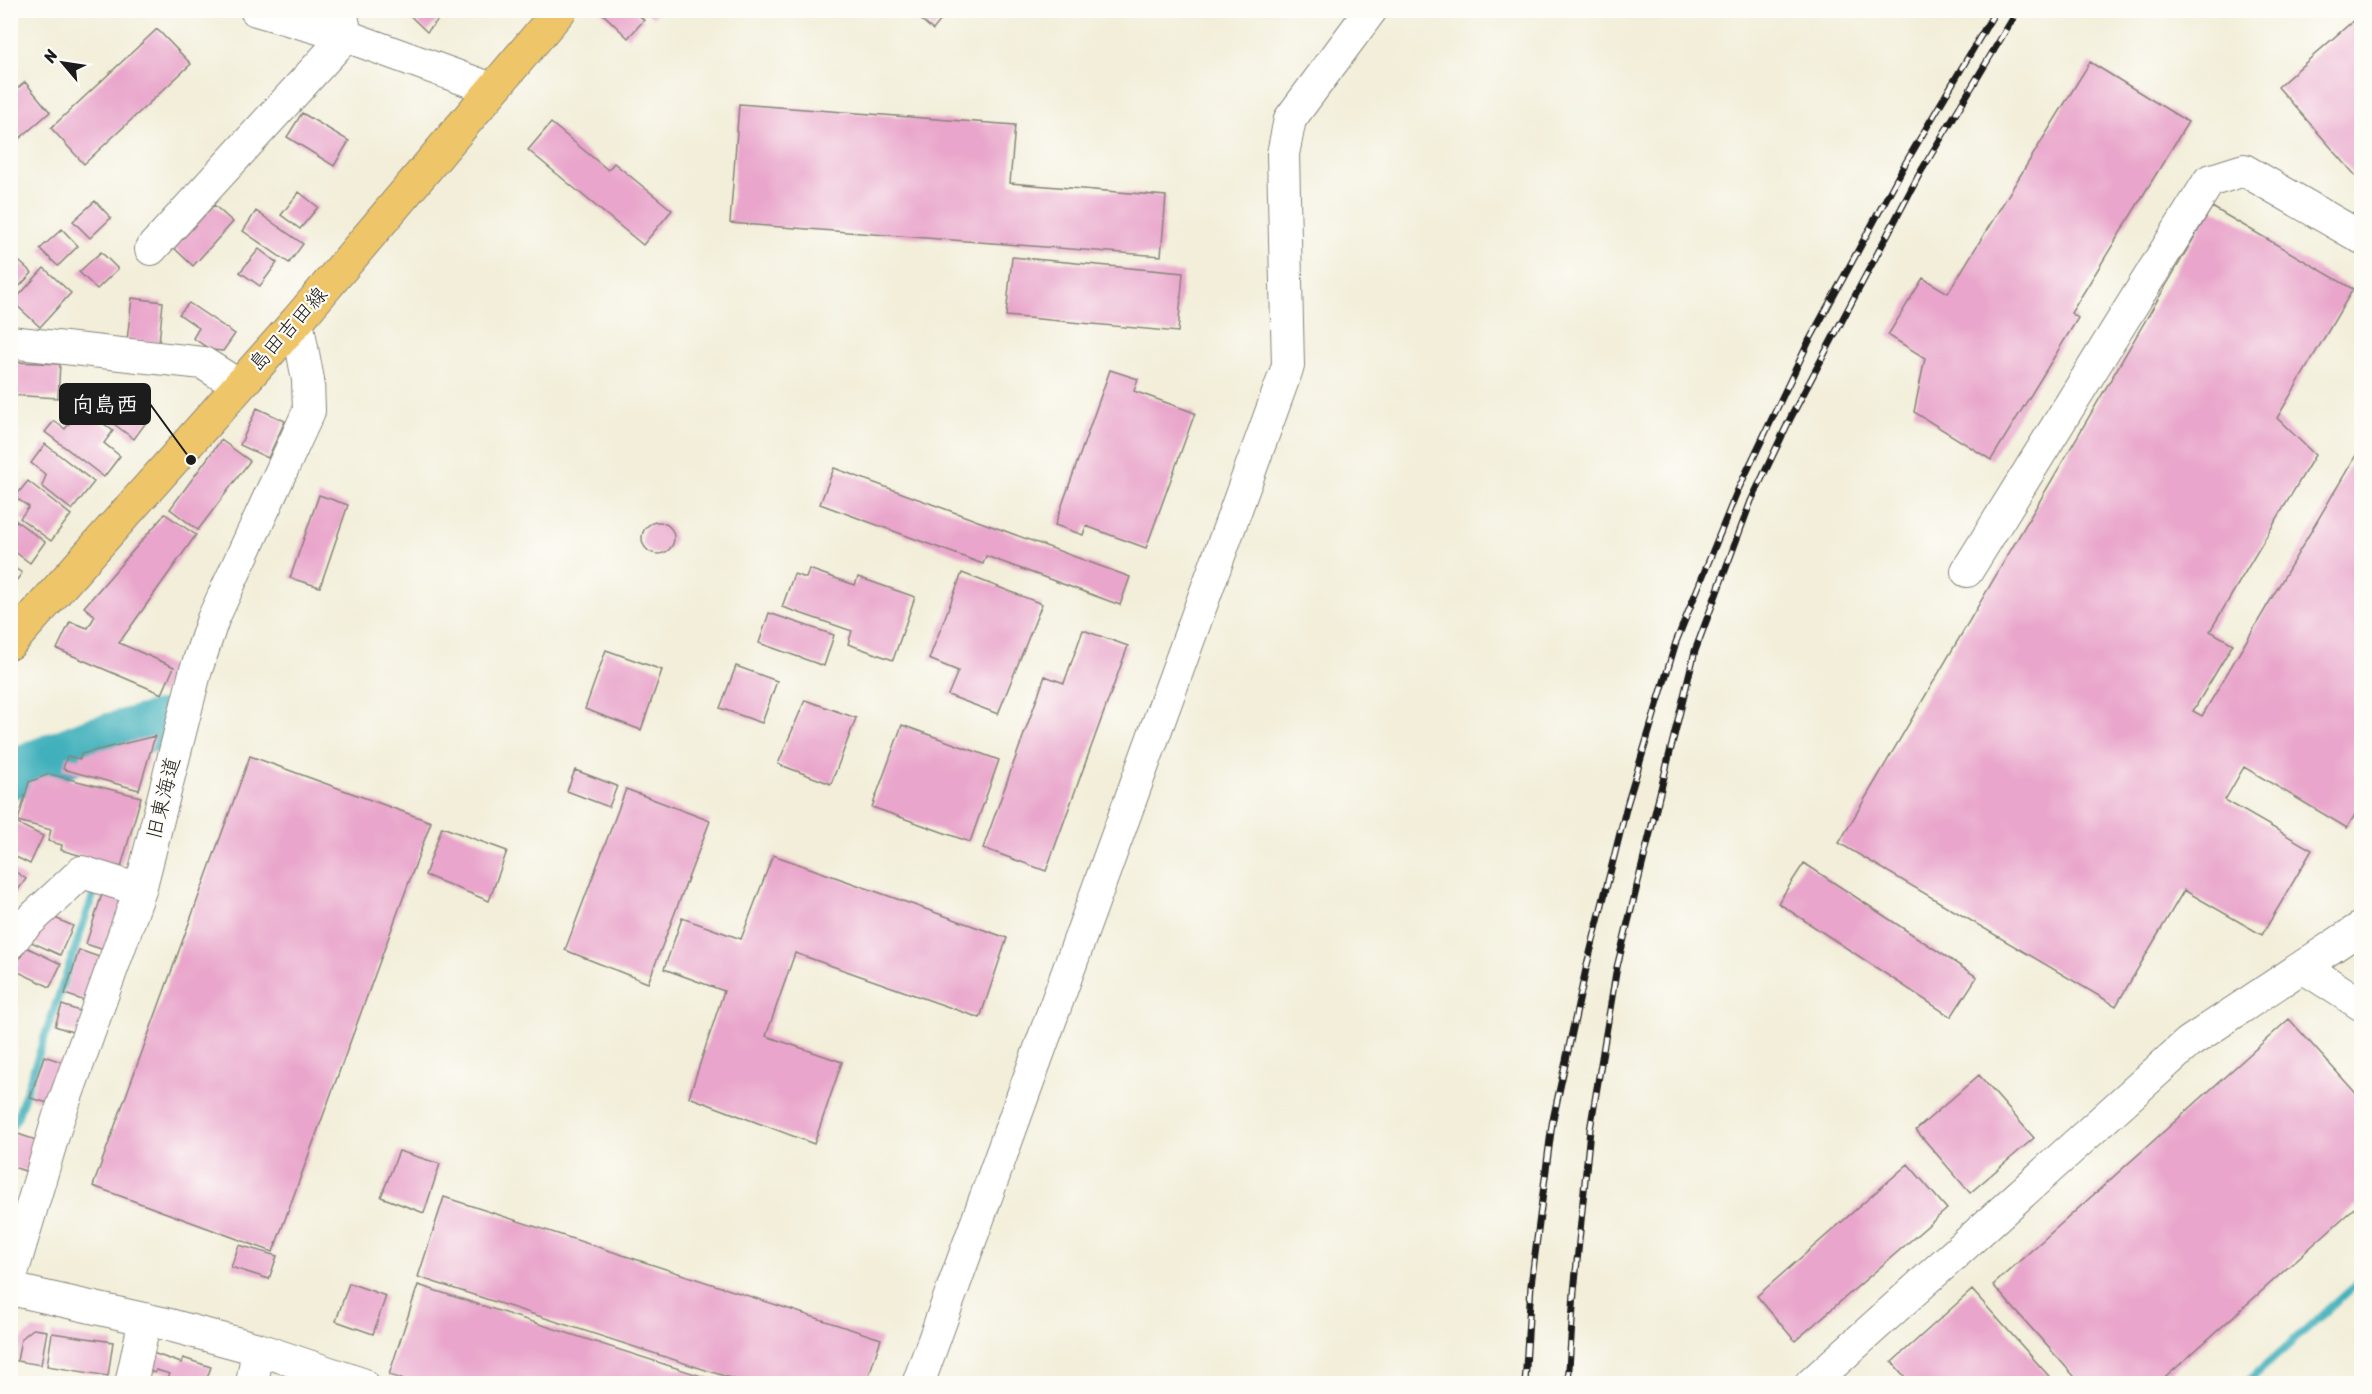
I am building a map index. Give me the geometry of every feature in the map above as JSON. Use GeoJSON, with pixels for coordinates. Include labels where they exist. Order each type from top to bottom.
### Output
{"type":"FeatureCollection","features":[{"type":"Feature","properties":{"kind":"main road","name":"島田吉田線"},"geometry":{"type":"LineString","coordinates":[[10,643],[297,321],[560,10]]}},
{"type":"Feature","properties":{"kind":"street"},"geometry":{"type":"LineString","coordinates":[[256,10],[344,23],[492,89]]}},
{"type":"Feature","properties":{"kind":"street"},"geometry":{"type":"LineString","coordinates":[[918,1383],[1288,366],[1283,154],[1290,118],[1371,10]]}},
{"type":"Feature","properties":{"kind":"street"},"geometry":{"type":"LineString","coordinates":[[151,249],[344,23]]}},
{"type":"Feature","properties":{"kind":"street"},"geometry":{"type":"LineString","coordinates":[[1967,571],[2209,181],[2244,170],[2361,238]]}},
{"type":"Feature","properties":{"kind":"street","name":"旧東海道"},"geometry":{"type":"LineString","coordinates":[[10,1280],[58,1119],[140,890],[195,674],[213,619],[309,411],[308,380],[297,321]]}},
{"type":"Feature","properties":{"kind":"street"},"geometry":{"type":"LineString","coordinates":[[12,344],[203,363],[238,385]]}},
{"type":"Feature","properties":{"kind":"street"},"geometry":{"type":"LineString","coordinates":[[10,943],[22,928],[82,872],[140,890]]}},
{"type":"Feature","properties":{"kind":"street"},"geometry":{"type":"LineString","coordinates":[[1811,1383],[2188,1043],[2361,927]]}},
{"type":"Feature","properties":{"kind":"street"},"geometry":{"type":"LineString","coordinates":[[2303,967],[2361,1005]]}},
{"type":"Feature","properties":{"kind":"street"},"geometry":{"type":"LineString","coordinates":[[10,1289],[145,1319],[258,1349],[362,1383]]}},
{"type":"Feature","properties":{"kind":"street"},"geometry":{"type":"LineString","coordinates":[[131,1383],[145,1319]]}},
{"type":"Feature","properties":{"kind":"street"},"geometry":{"type":"LineString","coordinates":[[252,1383],[258,1349]]}},
{"type":"Feature","properties":{"kind":"building"},"geometry":{"type":"Polygon","coordinates":[[[404,10],[447,10],[427,32],[404,10]]]}},
{"type":"Feature","properties":{"kind":"building"},"geometry":{"type":"Polygon","coordinates":[[[599,10],[633,10],[644,20],[628,38],[599,10]]]}},
{"type":"Feature","properties":{"kind":"building"},"geometry":{"type":"Polygon","coordinates":[[[645,10],[659,10],[653,18],[645,10]]]}},
{"type":"Feature","properties":{"kind":"building"},"geometry":{"type":"Polygon","coordinates":[[[913,10],[949,10],[933,30],[912,12],[913,10]]]}},
{"type":"Feature","properties":{"kind":"building"},"geometry":{"type":"Polygon","coordinates":[[[2362,13],[2362,183],[2278,87],[2362,13]]]}},
{"type":"Feature","properties":{"kind":"building"},"geometry":{"type":"Polygon","coordinates":[[[157,29],[191,64],[84,164],[51,128],[157,29]]]}},
{"type":"Feature","properties":{"kind":"building"},"geometry":{"type":"Polygon","coordinates":[[[2090,62],[2188,122],[2071,313],[2078,318],[1991,460],[1914,412],[1925,358],[1888,335],[1923,278],[1948,293],[2090,62]]]}},
{"type":"Feature","properties":{"kind":"building"},"geometry":{"type":"Polygon","coordinates":[[[25,82],[50,112],[10,147],[10,95],[25,82]]]}},
{"type":"Feature","properties":{"kind":"building"},"geometry":{"type":"Polygon","coordinates":[[[739,104],[1015,125],[1010,183],[1166,196],[1161,256],[730,223],[739,104]]]}},
{"type":"Feature","properties":{"kind":"building"},"geometry":{"type":"Polygon","coordinates":[[[302,113],[349,141],[334,166],[287,137],[302,113]]]}},
{"type":"Feature","properties":{"kind":"building"},"geometry":{"type":"Polygon","coordinates":[[[551,123],[608,170],[614,163],[672,210],[643,245],[528,150],[551,123]]]}},
{"type":"Feature","properties":{"kind":"building"},"geometry":{"type":"Polygon","coordinates":[[[299,192],[318,207],[300,229],[281,215],[299,192]]]}},
{"type":"Feature","properties":{"kind":"building"},"geometry":{"type":"Polygon","coordinates":[[[95,201],[111,218],[90,238],[73,221],[95,201]]]}},
{"type":"Feature","properties":{"kind":"building"},"geometry":{"type":"Polygon","coordinates":[[[214,205],[233,222],[193,266],[174,248],[214,205]]]}},
{"type":"Feature","properties":{"kind":"building"},"geometry":{"type":"Polygon","coordinates":[[[2212,207],[2353,289],[2277,418],[2315,455],[2210,631],[2233,644],[2193,711],[2202,716],[2362,445],[2362,803],[2347,828],[2244,767],[2225,800],[2312,850],[2262,935],[2184,890],[2116,1006],[1839,843],[2212,207]]]}},
{"type":"Feature","properties":{"kind":"building"},"geometry":{"type":"Polygon","coordinates":[[[256,211],[303,244],[289,263],[243,231],[256,211]]]}},
{"type":"Feature","properties":{"kind":"building"},"geometry":{"type":"Polygon","coordinates":[[[62,229],[78,246],[58,266],[40,249],[62,229]]]}},
{"type":"Feature","properties":{"kind":"building"},"geometry":{"type":"Polygon","coordinates":[[[259,249],[277,263],[260,286],[240,272],[259,249]]]}},
{"type":"Feature","properties":{"kind":"building"},"geometry":{"type":"Polygon","coordinates":[[[101,252],[118,269],[97,289],[79,272],[101,252]]]}},
{"type":"Feature","properties":{"kind":"building"},"geometry":{"type":"Polygon","coordinates":[[[10,253],[32,273],[17,289],[10,283],[10,253]]]}},
{"type":"Feature","properties":{"kind":"building"},"geometry":{"type":"Polygon","coordinates":[[[1012,257],[1183,273],[1178,332],[1006,316],[1012,257]]]}},
{"type":"Feature","properties":{"kind":"building"},"geometry":{"type":"Polygon","coordinates":[[[44,268],[71,293],[40,327],[13,302],[44,268]]]}},
{"type":"Feature","properties":{"kind":"building"},"geometry":{"type":"Polygon","coordinates":[[[132,298],[163,302],[159,343],[127,340],[132,298]]]}},
{"type":"Feature","properties":{"kind":"building"},"geometry":{"type":"Polygon","coordinates":[[[189,303],[235,334],[223,351],[211,350],[193,338],[199,328],[179,314],[189,303]]]}},
{"type":"Feature","properties":{"kind":"building"},"geometry":{"type":"Polygon","coordinates":[[[15,362],[60,364],[58,398],[10,395],[10,376],[14,377],[15,362]]]}},
{"type":"Feature","properties":{"kind":"building"},"geometry":{"type":"Polygon","coordinates":[[[1110,370],[1138,379],[1134,391],[1195,413],[1146,548],[1086,526],[1083,535],[1055,525],[1110,370]]]}},
{"type":"Feature","properties":{"kind":"building"},"geometry":{"type":"Polygon","coordinates":[[[95,391],[104,398],[108,392],[116,398],[119,394],[150,417],[134,439],[86,403],[95,391]]]}},
{"type":"Feature","properties":{"kind":"building"},"geometry":{"type":"Polygon","coordinates":[[[82,407],[113,431],[104,443],[120,456],[104,477],[45,432],[54,421],[65,429],[82,407]]]}},
{"type":"Feature","properties":{"kind":"building"},"geometry":{"type":"Polygon","coordinates":[[[257,408],[285,421],[268,458],[240,445],[257,408]]]}},
{"type":"Feature","properties":{"kind":"building"},"geometry":{"type":"Polygon","coordinates":[[[221,440],[250,461],[198,530],[170,509],[221,440]]]}},
{"type":"Feature","properties":{"kind":"building"},"geometry":{"type":"Polygon","coordinates":[[[45,444],[94,482],[72,510],[42,486],[46,475],[31,463],[45,444]]]}},
{"type":"Feature","properties":{"kind":"building"},"geometry":{"type":"Polygon","coordinates":[[[834,468],[1130,577],[1120,605],[986,556],[983,564],[820,504],[834,468]]]}},
{"type":"Feature","properties":{"kind":"building"},"geometry":{"type":"Polygon","coordinates":[[[28,481],[71,515],[51,541],[20,518],[29,507],[15,497],[28,481]]]}},
{"type":"Feature","properties":{"kind":"building"},"geometry":{"type":"Polygon","coordinates":[[[319,495],[348,505],[320,587],[290,578],[319,495]]]}},
{"type":"Feature","properties":{"kind":"building"},"geometry":{"type":"Polygon","coordinates":[[[165,514],[196,535],[119,643],[174,667],[162,694],[57,649],[70,622],[88,628],[95,616],[84,607],[165,514]]]}},
{"type":"Feature","properties":{"kind":"building"},"geometry":{"type":"Polygon","coordinates":[[[15,520],[45,542],[30,563],[10,548],[10,527],[15,520]]]}},
{"type":"Feature","properties":{"kind":"building"},"geometry":{"type":"Polygon","coordinates":[[[658,522],[669,527],[674,538],[669,549],[658,554],[647,549],[642,538],[647,527],[658,522]]]}},
{"type":"Feature","properties":{"kind":"building"},"geometry":{"type":"Polygon","coordinates":[[[10,565],[22,573],[10,589],[10,565]]]}},
{"type":"Feature","properties":{"kind":"building"},"geometry":{"type":"Polygon","coordinates":[[[809,569],[855,585],[858,577],[915,597],[893,660],[848,644],[852,631],[782,607],[794,574],[806,578],[809,569]]]}},
{"type":"Feature","properties":{"kind":"building"},"geometry":{"type":"Polygon","coordinates":[[[962,573],[1042,604],[998,714],[948,695],[958,671],[929,659],[962,573]]]}},
{"type":"Feature","properties":{"kind":"building"},"geometry":{"type":"Polygon","coordinates":[[[769,613],[834,635],[824,666],[759,643],[769,613]]]}},
{"type":"Feature","properties":{"kind":"building"},"geometry":{"type":"Polygon","coordinates":[[[1083,630],[1128,646],[1046,871],[983,848],[1045,676],[1064,683],[1083,630]]]}},
{"type":"Feature","properties":{"kind":"building"},"geometry":{"type":"Polygon","coordinates":[[[606,650],[662,670],[641,730],[585,709],[606,650]]]}},
{"type":"Feature","properties":{"kind":"building"},"geometry":{"type":"Polygon","coordinates":[[[736,666],[777,681],[762,723],[720,708],[736,666]]]}},
{"type":"Feature","properties":{"kind":"building"},"geometry":{"type":"Polygon","coordinates":[[[805,700],[856,718],[831,784],[778,764],[805,700]]]}},
{"type":"Feature","properties":{"kind":"building"},"geometry":{"type":"Polygon","coordinates":[[[902,725],[999,760],[970,842],[872,807],[902,725]]]}},
{"type":"Feature","properties":{"kind":"building"},"geometry":{"type":"Polygon","coordinates":[[[155,736],[139,790],[63,769],[67,756],[80,759],[81,754],[155,736]]]}},
{"type":"Feature","properties":{"kind":"building"},"geometry":{"type":"Polygon","coordinates":[[[250,756],[431,822],[273,1252],[93,1186],[250,756]]]}},
{"type":"Feature","properties":{"kind":"building"},"geometry":{"type":"Polygon","coordinates":[[[575,770],[617,786],[609,807],[567,791],[575,770]]]}},
{"type":"Feature","properties":{"kind":"building"},"geometry":{"type":"Polygon","coordinates":[[[49,774],[141,797],[121,867],[61,850],[62,845],[48,841],[51,830],[18,821],[29,782],[49,774]]]}},
{"type":"Feature","properties":{"kind":"building"},"geometry":{"type":"Polygon","coordinates":[[[626,789],[710,821],[648,983],[565,950],[626,789]]]}},
{"type":"Feature","properties":{"kind":"building"},"geometry":{"type":"Polygon","coordinates":[[[10,820],[43,836],[30,864],[10,854],[10,820]]]}},
{"type":"Feature","properties":{"kind":"building"},"geometry":{"type":"Polygon","coordinates":[[[442,827],[507,851],[489,901],[425,875],[442,827]]]}},
{"type":"Feature","properties":{"kind":"building"},"geometry":{"type":"Polygon","coordinates":[[[773,855],[1007,938],[980,1018],[795,953],[766,1036],[842,1062],[814,1144],[689,1097],[724,991],[664,969],[682,918],[741,939],[773,855]]]}},
{"type":"Feature","properties":{"kind":"building"},"geometry":{"type":"Polygon","coordinates":[[[1804,863],[1977,977],[1951,1017],[1778,903],[1804,863]]]}},
{"type":"Feature","properties":{"kind":"building"},"geometry":{"type":"Polygon","coordinates":[[[10,868],[26,879],[10,901],[10,868]]]}},
{"type":"Feature","properties":{"kind":"building"},"geometry":{"type":"Polygon","coordinates":[[[102,894],[123,901],[107,951],[86,944],[102,894]]]}},
{"type":"Feature","properties":{"kind":"building"},"geometry":{"type":"Polygon","coordinates":[[[48,915],[73,926],[60,955],[31,942],[48,915]]]}},
{"type":"Feature","properties":{"kind":"building"},"geometry":{"type":"Polygon","coordinates":[[[26,947],[61,964],[50,987],[14,970],[26,947]]]}},
{"type":"Feature","properties":{"kind":"building"},"geometry":{"type":"Polygon","coordinates":[[[79,950],[102,958],[88,1002],[65,994],[79,950]]]}},
{"type":"Feature","properties":{"kind":"building"},"geometry":{"type":"Polygon","coordinates":[[[62,1005],[85,1013],[78,1034],[55,1026],[62,1005]]]}},
{"type":"Feature","properties":{"kind":"building"},"geometry":{"type":"Polygon","coordinates":[[[2289,1019],[2362,1100],[2362,1201],[2158,1384],[2081,1384],[1993,1285],[2289,1019]]]}},
{"type":"Feature","properties":{"kind":"building"},"geometry":{"type":"Polygon","coordinates":[[[44,1056],[65,1063],[52,1104],[30,1098],[44,1056]]]}},
{"type":"Feature","properties":{"kind":"building"},"geometry":{"type":"Polygon","coordinates":[[[1979,1075],[2034,1138],[1970,1193],[1916,1130],[1979,1075]]]}},
{"type":"Feature","properties":{"kind":"building"},"geometry":{"type":"Polygon","coordinates":[[[15,1133],[42,1142],[31,1173],[10,1166],[10,1146],[15,1133]]]}},
{"type":"Feature","properties":{"kind":"building"},"geometry":{"type":"Polygon","coordinates":[[[399,1151],[440,1164],[424,1213],[381,1197],[399,1151]]]}},
{"type":"Feature","properties":{"kind":"building"},"geometry":{"type":"Polygon","coordinates":[[[1908,1164],[1947,1209],[1795,1341],[1757,1296],[1908,1164]]]}},
{"type":"Feature","properties":{"kind":"building"},"geometry":{"type":"Polygon","coordinates":[[[444,1197],[881,1339],[866,1384],[749,1384],[418,1277],[444,1197]]]}},
{"type":"Feature","properties":{"kind":"building"},"geometry":{"type":"Polygon","coordinates":[[[239,1245],[277,1256],[269,1279],[231,1267],[239,1245]]]}},
{"type":"Feature","properties":{"kind":"building"},"geometry":{"type":"Polygon","coordinates":[[[349,1283],[386,1296],[373,1334],[336,1321],[349,1283]]]}},
{"type":"Feature","properties":{"kind":"building"},"geometry":{"type":"Polygon","coordinates":[[[418,1285],[723,1384],[418,1384],[389,1375],[418,1285]]]}},
{"type":"Feature","properties":{"kind":"building"},"geometry":{"type":"Polygon","coordinates":[[[1972,1290],[2056,1384],[1911,1384],[1892,1362],[1972,1290]]]}},
{"type":"Feature","properties":{"kind":"building"},"geometry":{"type":"Polygon","coordinates":[[[33,1329],[47,1331],[41,1365],[17,1361],[21,1339],[33,1329]]]}},
{"type":"Feature","properties":{"kind":"building"},"geometry":{"type":"Polygon","coordinates":[[[52,1333],[113,1342],[108,1376],[47,1366],[52,1333]]]}},
{"type":"Feature","properties":{"kind":"building"},"geometry":{"type":"Polygon","coordinates":[[[147,1351],[181,1363],[183,1358],[211,1367],[205,1384],[184,1384],[168,1378],[170,1374],[156,1370],[155,1373],[141,1368],[147,1351]]]}},
{"type":"Feature","properties":{"kind":"building"},"geometry":{"type":"Polygon","coordinates":[[[153,1378],[169,1383],[169,1384],[151,1384],[153,1378]]]}},
{"type":"Feature","properties":{"kind":"waterway"},"geometry":{"type":"LineString","coordinates":[[10,775],[91,743],[160,725]]}},
{"type":"Feature","properties":{"kind":"waterway"},"geometry":{"type":"LineString","coordinates":[[10,1129],[17,1118],[94,893]]}},
{"type":"Feature","properties":{"kind":"waterway"},"geometry":{"type":"LineString","coordinates":[[2245,1384],[2362,1279]]}},
{"type":"Feature","properties":{"kind":"railway"},"geometry":{"type":"LineString","coordinates":[[1525,1384],[1531,1285],[1552,1124],[1586,969],[1627,805],[1676,642],[1736,494],[1809,341],[1905,164],[1996,10]]}},
{"type":"Feature","properties":{"kind":"railway"},"geometry":{"type":"LineString","coordinates":[[1568,1384],[1574,1292],[1590,1130],[1617,967],[1695,651],[1751,501],[1791,417],[1920,173],[2018,10]]}},
{"type":"Feature","properties":{"kind":"place","name":"向島西"},"geometry":{"type":"Point","coordinates":[191,460]}}]}
